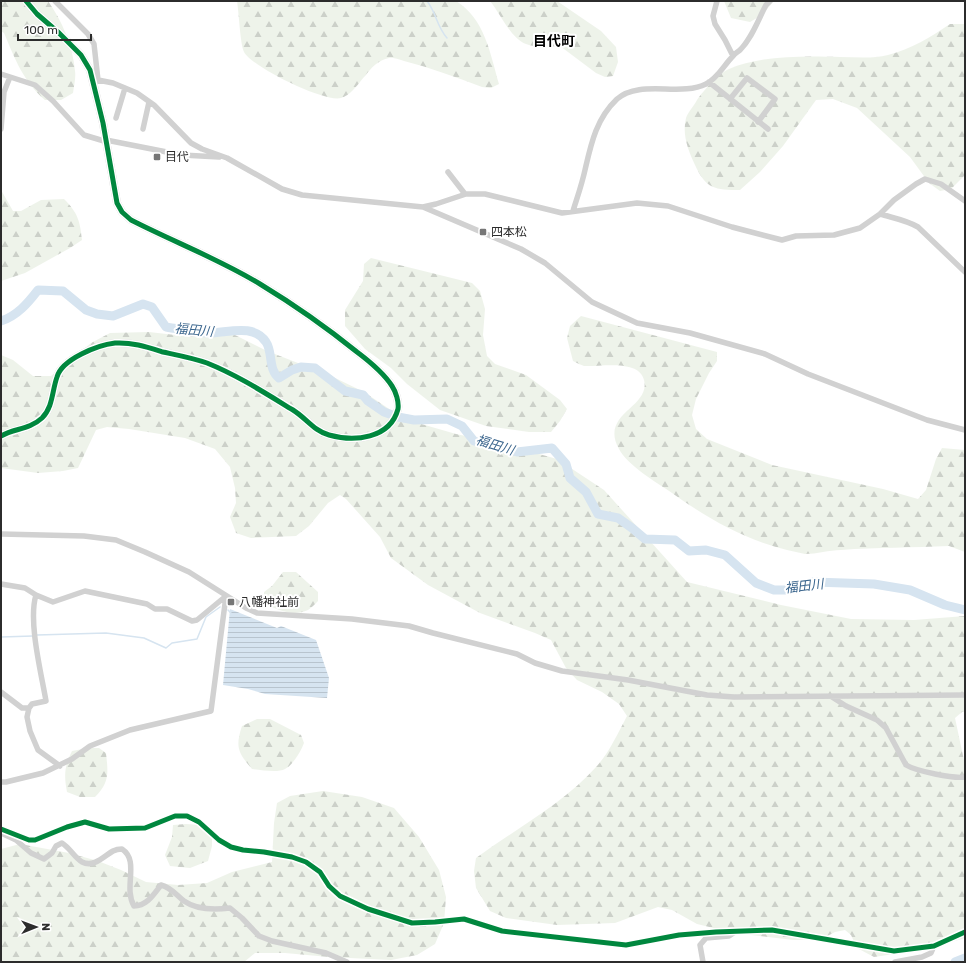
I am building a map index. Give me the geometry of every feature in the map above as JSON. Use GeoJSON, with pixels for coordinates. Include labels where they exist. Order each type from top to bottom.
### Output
{"type":"FeatureCollection","features":[{"type":"Feature","properties":{"kind":"street"},"geometry":{"type":"LineString","coordinates":[[26,1],[37,14],[59,33],[80,55],[90,70],[95,82]]}},
{"type":"Feature","properties":{"kind":"street"},"geometry":{"type":"LineString","coordinates":[[1,436],[13,431],[28,428],[47,412],[53,398],[58,374],[63,367],[76,357],[95,348],[114,343],[133,343],[205,362],[248,383],[295,412],[320,432],[330,436],[347,438],[376,435],[383,431],[394,418],[397,410],[398,400],[392,386],[382,374],[328,328],[259,283],[131,220],[122,212],[117,203],[95,82],[94,44],[88,34],[55,1]]}},
{"type":"Feature","properties":{"kind":"street"},"geometry":{"type":"LineString","coordinates":[[717,1],[713,16],[715,24],[733,56]]}},
{"type":"Feature","properties":{"kind":"street"},"geometry":{"type":"LineString","coordinates":[[573,211],[597,126],[617,99],[629,92],[651,89],[680,90],[699,87],[709,82],[740,50],[770,1]]}},
{"type":"Feature","properties":{"kind":"street"},"geometry":{"type":"LineString","coordinates":[[1,74],[36,85],[84,135],[104,141],[106,140],[182,155],[227,158]]}},
{"type":"Feature","properties":{"kind":"street"},"geometry":{"type":"LineString","coordinates":[[1,128],[4,92],[10,76]]}},
{"type":"Feature","properties":{"kind":"street"},"geometry":{"type":"LineString","coordinates":[[730,99],[746,78],[775,99],[758,122]]}},
{"type":"Feature","properties":{"kind":"street"},"geometry":{"type":"LineString","coordinates":[[95,82],[113,83],[137,93],[149,102],[191,143],[202,150],[227,158],[282,189],[302,195],[423,207],[521,249],[545,263],[592,302],[637,323],[690,333],[765,354],[808,374],[927,420],[965,430]]}},
{"type":"Feature","properties":{"kind":"street"},"geometry":{"type":"LineString","coordinates":[[709,82],[768,129]]}},
{"type":"Feature","properties":{"kind":"street"},"geometry":{"type":"LineString","coordinates":[[116,118],[126,88]]}},
{"type":"Feature","properties":{"kind":"street"},"geometry":{"type":"LineString","coordinates":[[143,129],[149,102]]}},
{"type":"Feature","properties":{"kind":"street"},"geometry":{"type":"LineString","coordinates":[[448,172],[465,194]]}},
{"type":"Feature","properties":{"kind":"street"},"geometry":{"type":"LineString","coordinates":[[423,207],[465,194],[484,194],[562,213],[638,203],[668,206],[732,227],[782,240],[796,236],[834,235],[860,228],[880,214],[894,200],[925,179],[941,184],[965,202]]}},
{"type":"Feature","properties":{"kind":"street"},"geometry":{"type":"LineString","coordinates":[[880,214],[895,219],[909,221],[918,227],[965,272]]}},
{"type":"Feature","properties":{"kind":"street"},"geometry":{"type":"LineString","coordinates":[[1,534],[84,536],[116,540],[190,572],[226,596],[257,614],[352,619],[409,626],[517,654],[535,663],[562,671],[580,674],[628,680],[707,695],[734,697],[832,697],[965,694]]}},
{"type":"Feature","properties":{"kind":"street"},"geometry":{"type":"LineString","coordinates":[[1,584],[25,588],[52,602],[85,591],[147,604],[155,609],[167,609],[192,620],[197,620],[226,596]]}},
{"type":"Feature","properties":{"kind":"street"},"geometry":{"type":"LineString","coordinates":[[36,594],[33,602],[35,635],[46,701],[32,704],[27,716],[30,731],[38,750],[60,766]]}},
{"type":"Feature","properties":{"kind":"street"},"geometry":{"type":"LineString","coordinates":[[1,782],[43,773],[60,766],[90,746],[130,730],[211,711],[226,596]]}},
{"type":"Feature","properties":{"kind":"street"},"geometry":{"type":"LineString","coordinates":[[1,692],[22,708],[30,708]]}},
{"type":"Feature","properties":{"kind":"street"},"geometry":{"type":"LineString","coordinates":[[832,697],[846,706],[877,720],[886,728],[906,765],[911,768],[965,777]]}},
{"type":"Feature","properties":{"kind":"street"},"geometry":{"type":"LineString","coordinates":[[1,829],[29,840],[35,840],[85,822],[109,829],[145,828],[175,816],[187,816],[199,822],[219,840],[231,847],[292,857],[306,862],[320,872],[329,886],[340,896],[368,909],[412,923],[464,919],[502,931],[626,945],[679,935],[772,930],[894,951],[934,946],[965,932]]}},
{"type":"Feature","properties":{"kind":"street"},"geometry":{"type":"LineString","coordinates":[[1,833],[16,840],[31,853],[44,859],[52,853],[56,846],[62,843],[84,863],[93,863],[103,859],[114,850],[122,849],[128,853],[131,859],[130,893],[131,901],[134,906],[139,906],[147,902],[161,885],[168,887],[185,902],[197,906],[213,910],[230,908],[259,936],[272,941],[326,953],[347,962]]}},
{"type":"Feature","properties":{"kind":"street"},"geometry":{"type":"LineString","coordinates":[[703,962],[700,945],[706,938],[729,936],[737,931]]}},
{"type":"Feature","properties":{"kind":"street"},"geometry":{"type":"LineString","coordinates":[[895,962],[922,957],[930,953],[934,946]]}},
{"type":"Feature","properties":{"kind":"green space"},"geometry":{"type":"Polygon","coordinates":[[[1,1],[48,1],[62,25],[72,52],[75,74],[73,93],[61,100],[45,100],[37,93],[20,69],[4,33],[1,31],[1,1]]]}},
{"type":"Feature","properties":{"kind":"green space"},"geometry":{"type":"Polygon","coordinates":[[[237,1],[456,1],[466,8],[480,27],[489,49],[499,84],[491,88],[482,87],[453,76],[391,58],[382,60],[375,65],[347,95],[341,98],[333,98],[320,95],[305,90],[274,74],[260,66],[244,52],[237,1]]]}},
{"type":"Feature","properties":{"kind":"green space"},"geometry":{"type":"Polygon","coordinates":[[[490,1],[557,1],[601,31],[616,47],[618,62],[613,76],[605,77],[596,73],[560,46],[534,46],[521,41],[515,37],[490,1]]]}},
{"type":"Feature","properties":{"kind":"green space"},"geometry":{"type":"Polygon","coordinates":[[[724,1],[774,1],[762,15],[750,22],[731,18],[724,1]]]}},
{"type":"Feature","properties":{"kind":"green space"},"geometry":{"type":"Polygon","coordinates":[[[950,24],[965,24],[965,175],[951,189],[940,191],[929,183],[910,157],[857,108],[833,99],[816,100],[783,146],[760,172],[740,190],[724,189],[712,186],[703,179],[699,173],[686,142],[686,118],[703,92],[725,71],[741,64],[783,57],[870,57],[888,55],[920,42],[950,24]]]}},
{"type":"Feature","properties":{"kind":"green space"},"geometry":{"type":"Polygon","coordinates":[[[1,190],[13,211],[21,211],[41,200],[64,199],[78,218],[82,240],[25,273],[1,281],[1,190]]]}},
{"type":"Feature","properties":{"kind":"green space"},"geometry":{"type":"Polygon","coordinates":[[[371,258],[472,283],[480,291],[485,309],[483,335],[487,356],[495,364],[526,375],[560,400],[567,409],[551,432],[529,432],[486,426],[440,410],[407,384],[391,368],[365,349],[345,326],[345,310],[363,281],[364,264],[371,258]]]}},
{"type":"Feature","properties":{"kind":"green space"},"geometry":{"type":"Polygon","coordinates":[[[581,316],[717,352],[717,361],[696,399],[692,415],[696,429],[707,439],[772,465],[883,489],[918,499],[926,490],[936,459],[942,448],[965,450],[965,552],[949,546],[836,550],[805,554],[771,546],[741,534],[699,511],[642,473],[628,461],[619,449],[615,437],[615,427],[620,419],[640,398],[644,390],[644,380],[641,373],[635,369],[609,365],[584,366],[573,361],[567,338],[570,326],[581,316]]]}},
{"type":"Feature","properties":{"kind":"green space"},"geometry":{"type":"Polygon","coordinates":[[[200,330],[229,332],[267,351],[329,375],[364,392],[404,419],[456,434],[500,443],[557,459],[604,490],[687,582],[781,605],[851,619],[914,620],[965,616],[965,712],[962,712],[955,718],[965,765],[965,938],[928,949],[874,957],[857,948],[851,935],[845,930],[835,932],[820,940],[793,940],[734,933],[697,924],[672,910],[658,907],[615,923],[557,925],[506,918],[490,911],[476,888],[474,871],[476,858],[555,804],[584,780],[606,754],[627,716],[619,704],[602,692],[577,680],[566,668],[551,640],[480,613],[428,585],[391,558],[380,537],[346,499],[340,495],[328,503],[309,526],[296,536],[251,538],[236,533],[230,517],[236,503],[235,488],[230,467],[215,449],[185,438],[107,427],[96,430],[78,468],[38,473],[1,468],[1,355],[13,360],[33,376],[51,376],[91,343],[110,333],[149,332],[184,336],[200,330]]]}},
{"type":"Feature","properties":{"kind":"green space"},"geometry":{"type":"Polygon","coordinates":[[[283,572],[296,572],[318,592],[318,601],[308,610],[291,613],[274,608],[264,603],[264,592],[272,586],[283,572]]]}},
{"type":"Feature","properties":{"kind":"green space"},"geometry":{"type":"Polygon","coordinates":[[[257,719],[270,719],[301,735],[304,743],[303,746],[294,761],[285,769],[274,771],[252,769],[241,754],[238,745],[242,726],[257,719]]]}},
{"type":"Feature","properties":{"kind":"green space"},"geometry":{"type":"Polygon","coordinates":[[[88,748],[99,748],[106,753],[107,776],[100,792],[95,797],[80,797],[67,792],[65,781],[66,767],[72,751],[88,748]]]}},
{"type":"Feature","properties":{"kind":"green space"},"geometry":{"type":"Polygon","coordinates":[[[323,791],[362,797],[394,808],[419,837],[439,870],[446,897],[444,923],[435,944],[417,955],[391,960],[285,953],[255,953],[244,962],[1,962],[1,849],[20,844],[69,853],[98,861],[146,882],[178,885],[207,883],[232,872],[272,862],[274,823],[277,803],[290,796],[323,791]]]}},
{"type":"Feature","properties":{"kind":"green space"},"geometry":{"type":"Polygon","coordinates":[[[173,825],[202,825],[212,833],[212,846],[208,861],[190,868],[170,866],[165,855],[172,837],[173,825]]]}},
{"type":"Feature","properties":{"kind":"shaded area"},"geometry":{"type":"Polygon","coordinates":[[[230,609],[277,628],[281,626],[316,640],[329,678],[327,698],[265,694],[248,689],[223,685],[230,609]]]}},
{"type":"Feature","properties":{"kind":"waterway"},"geometry":{"type":"LineString","coordinates":[[427,1],[447,38]]}},
{"type":"Feature","properties":{"kind":"waterway","name":"福田川"},"geometry":{"type":"LineString","coordinates":[[1,321],[17,312],[38,290],[63,291],[86,310],[97,314],[113,316],[143,304],[152,307],[166,327],[204,333],[240,330],[255,333],[261,336],[266,342],[273,370],[279,378],[292,370],[301,367],[315,368],[345,391],[363,395],[368,401],[384,412],[398,417],[414,420],[447,419],[462,426],[474,441],[517,452],[552,448],[566,464],[570,478],[586,492],[598,514],[618,518],[645,539],[675,540],[689,551],[706,550],[725,555],[756,583],[774,590],[785,590],[813,582],[874,584],[910,590],[945,605],[965,610]]}},
{"type":"Feature","properties":{"kind":"waterway"},"geometry":{"type":"LineString","coordinates":[[37,635],[106,633],[144,638],[166,648],[172,643],[197,639],[206,617],[220,607]]}},
{"type":"Feature","properties":{"kind":"waterway"},"geometry":{"type":"LineString","coordinates":[[228,610],[231,613]]}},
{"type":"Feature","properties":{"kind":"waterway"},"geometry":{"type":"LineString","coordinates":[[1,637],[33,636]]}},
{"type":"Feature","properties":{"kind":"waterway"},"geometry":{"type":"LineString","coordinates":[[955,962],[965,958]]}},
{"type":"Feature","properties":{"kind":"cycle path"},"geometry":{"type":"LineString","coordinates":[[1,436],[32,425],[46,414],[57,377],[60,370],[66,364],[90,350],[115,343],[139,345],[207,363],[272,397],[298,413],[319,431],[329,435],[349,438],[370,436],[387,427],[394,419],[398,409],[397,397],[393,388],[380,371],[309,316],[244,275],[131,220],[122,212],[117,203],[103,123],[90,70],[81,55],[37,14],[26,1]]}},
{"type":"Feature","properties":{"kind":"cycle path"},"geometry":{"type":"LineString","coordinates":[[1,829],[29,840],[35,840],[67,827],[85,822],[109,829],[145,828],[175,816],[187,816],[199,822],[219,840],[231,847],[292,857],[306,862],[320,872],[329,886],[340,896],[368,909],[412,923],[464,919],[502,931],[626,945],[679,935],[772,930],[894,951],[934,946],[965,932]]}},
{"type":"Feature","properties":{"kind":"place","name":"目代"},"geometry":{"type":"Point","coordinates":[157,157]}},
{"type":"Feature","properties":{"kind":"place","name":"四本松"},"geometry":{"type":"Point","coordinates":[483,232]}},
{"type":"Feature","properties":{"kind":"place","name":"八幡神社前"},"geometry":{"type":"Point","coordinates":[231,602]}},
{"type":"Feature","properties":{"kind":"district","name":"目代町"},"geometry":{"type":"Point","coordinates":[554,41]}}]}
